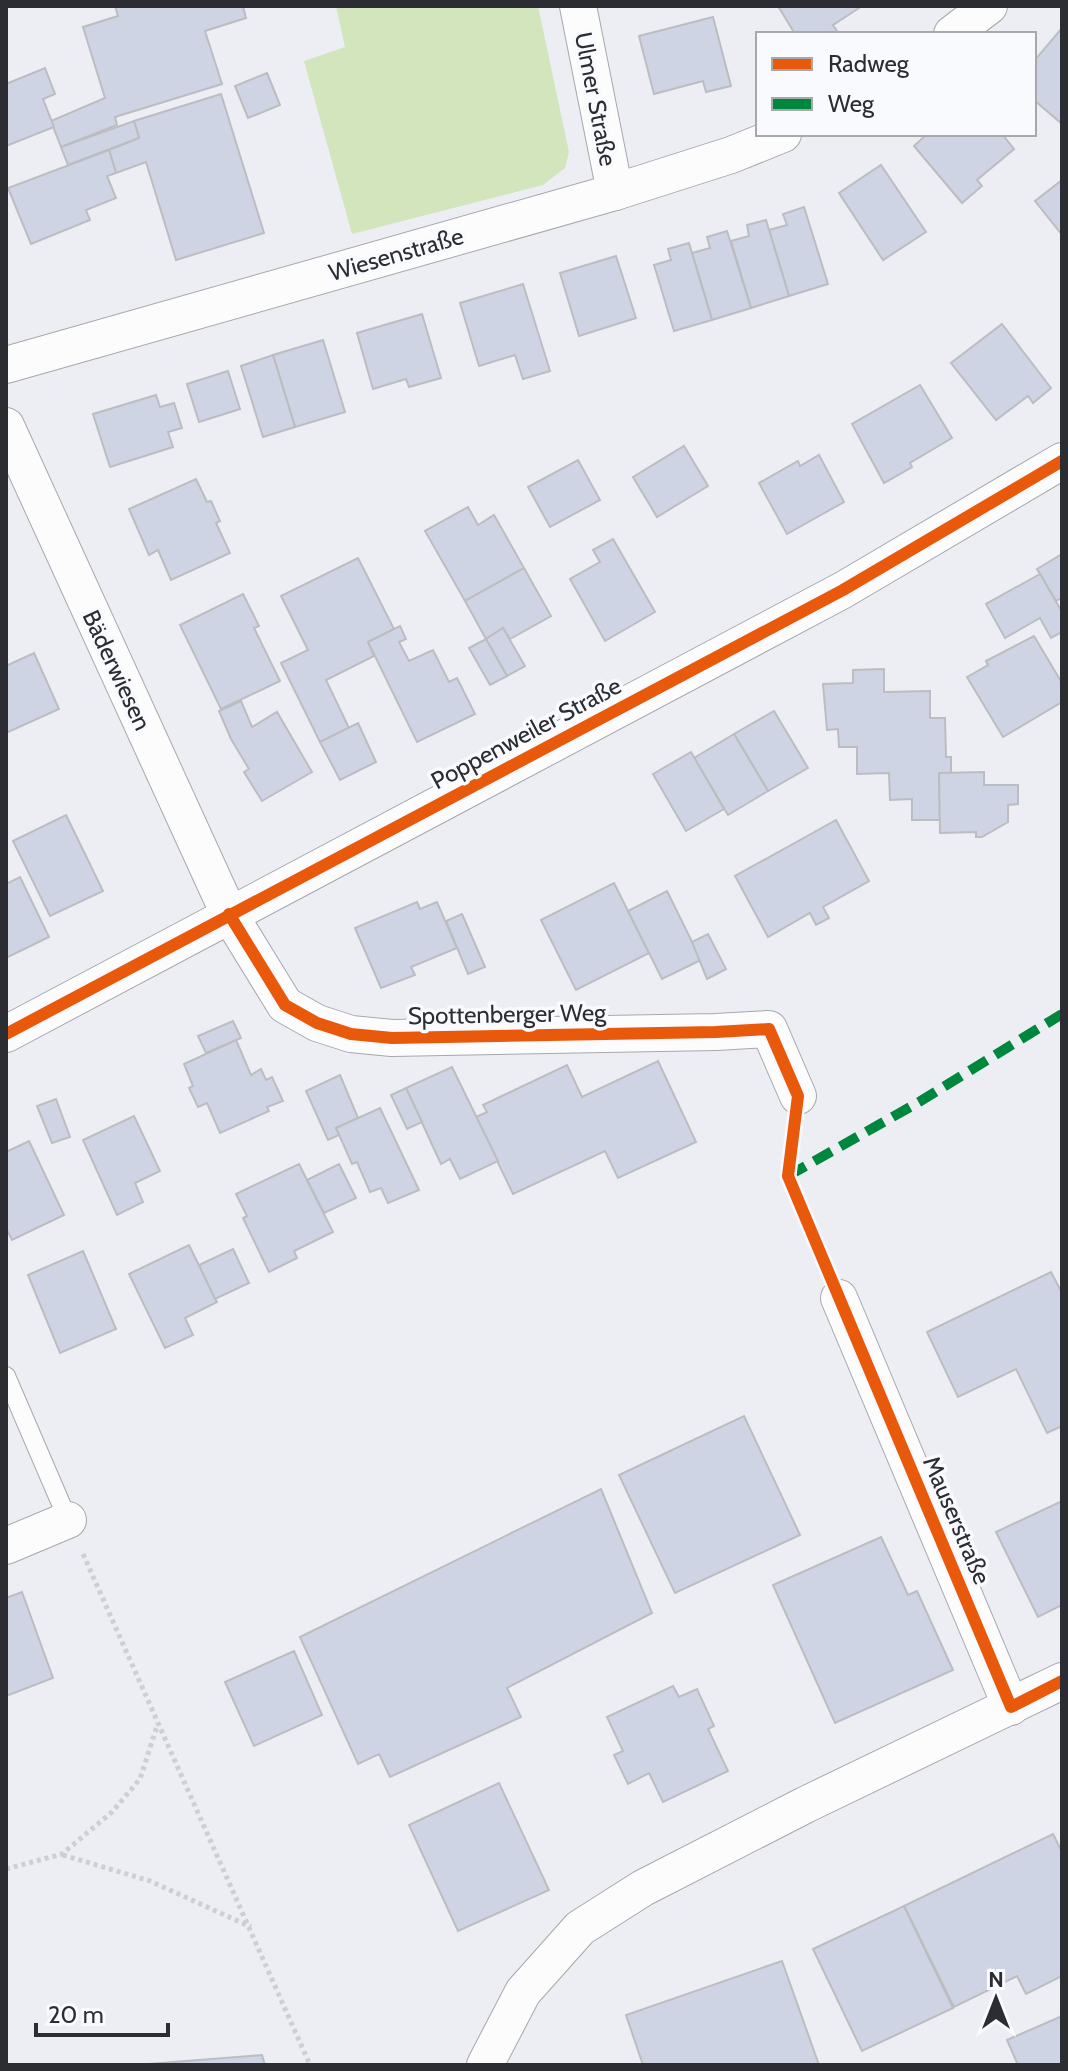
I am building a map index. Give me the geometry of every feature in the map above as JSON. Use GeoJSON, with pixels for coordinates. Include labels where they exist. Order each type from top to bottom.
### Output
{"type":"FeatureCollection","features":[{"type":"Feature","properties":{"kind":"street","name":"Ulmer Straße"},"geometry":{"type":"LineString","coordinates":[[578,6],[615,192]]}},
{"type":"Feature","properties":{"kind":"street"},"geometry":{"type":"LineString","coordinates":[[955,32],[989,6]]}},
{"type":"Feature","properties":{"kind":"street","name":"Wiesenstraße"},"geometry":{"type":"LineString","coordinates":[[6,365],[615,192],[731,155],[778,136]]}},
{"type":"Feature","properties":{"kind":"street","name":"Bäderwiesen"},"geometry":{"type":"LineString","coordinates":[[6,426],[229,914]]}},
{"type":"Feature","properties":{"kind":"street","name":"Poppenweiler Straße"},"geometry":{"type":"LineString","coordinates":[[6,1034],[843,590],[1062,461]]}},
{"type":"Feature","properties":{"kind":"street","name":"Spottenberger Weg"},"geometry":{"type":"LineString","coordinates":[[229,914],[285,1005],[328,1027],[351,1034],[392,1038],[769,1029],[798,1096]]}},
{"type":"Feature","properties":{"kind":"street","name":"Mauserstraße"},"geometry":{"type":"LineString","coordinates":[[839,1298],[1011,1707]]}},
{"type":"Feature","properties":{"kind":"street"},"geometry":{"type":"LineString","coordinates":[[6,1546],[68,1520]]}},
{"type":"Feature","properties":{"kind":"street"},"geometry":{"type":"LineString","coordinates":[[485,2065],[523,1992],[580,1928],[643,1888],[1062,1681]]}},
{"type":"Feature","properties":{"kind":"lane"},"geometry":{"type":"LineString","coordinates":[[6,1376],[68,1520]]}},
{"type":"Feature","properties":{"kind":"path"},"geometry":{"type":"LineString","coordinates":[[68,1520],[310,2065]]}},
{"type":"Feature","properties":{"kind":"path"},"geometry":{"type":"LineString","coordinates":[[6,1869],[62,1854],[112,1812],[140,1779],[158,1723]]}},
{"type":"Feature","properties":{"kind":"path"},"geometry":{"type":"LineString","coordinates":[[62,1854],[150,1881],[251,1927]]}},
{"type":"Feature","properties":{"kind":"green space"},"geometry":{"type":"Polygon","coordinates":[[[336,6],[538,6],[569,152],[565,168],[543,185],[352,234],[304,61],[345,47],[336,6]]]}},
{"type":"Feature","properties":{"kind":"building"},"geometry":{"type":"Polygon","coordinates":[[[115,6],[243,6],[246,18],[205,31],[222,84],[115,117],[117,125],[61,147],[51,121],[105,98],[83,27],[118,16],[115,6]]]}},
{"type":"Feature","properties":{"kind":"building"},"geometry":{"type":"Polygon","coordinates":[[[778,6],[862,6],[833,25],[838,32],[794,32],[778,6]]]}},
{"type":"Feature","properties":{"kind":"building"},"geometry":{"type":"Polygon","coordinates":[[[713,17],[731,86],[706,92],[703,81],[654,94],[639,36],[713,17]]]}},
{"type":"Feature","properties":{"kind":"building"},"geometry":{"type":"Polygon","coordinates":[[[1062,28],[1062,124],[1036,102],[1036,59],[1062,28]]]}},
{"type":"Feature","properties":{"kind":"building"},"geometry":{"type":"Polygon","coordinates":[[[45,68],[55,94],[43,99],[54,127],[6,146],[6,84],[45,68]]]}},
{"type":"Feature","properties":{"kind":"building"},"geometry":{"type":"Polygon","coordinates":[[[267,73],[280,105],[248,118],[235,86],[267,73]]]}},
{"type":"Feature","properties":{"kind":"building"},"geometry":{"type":"Polygon","coordinates":[[[221,94],[264,233],[176,260],[146,162],[116,173],[109,150],[139,138],[134,121],[221,94]]]}},
{"type":"Feature","properties":{"kind":"building"},"geometry":{"type":"Polygon","coordinates":[[[134,121],[139,138],[68,165],[61,147],[134,121]]]}},
{"type":"Feature","properties":{"kind":"building"},"geometry":{"type":"Polygon","coordinates":[[[925,136],[1004,136],[1014,149],[977,180],[982,186],[962,203],[914,146],[925,136]]]}},
{"type":"Feature","properties":{"kind":"building"},"geometry":{"type":"Polygon","coordinates":[[[109,150],[116,173],[107,176],[116,198],[86,210],[90,220],[31,244],[8,188],[109,150]]]}},
{"type":"Feature","properties":{"kind":"building"},"geometry":{"type":"Polygon","coordinates":[[[881,165],[926,232],[883,260],[839,193],[881,165]]]}},
{"type":"Feature","properties":{"kind":"building"},"geometry":{"type":"Polygon","coordinates":[[[1062,180],[1062,235],[1035,201],[1062,180]]]}},
{"type":"Feature","properties":{"kind":"building"},"geometry":{"type":"Polygon","coordinates":[[[804,207],[828,284],[789,296],[769,230],[787,225],[783,214],[804,207]]]}},
{"type":"Feature","properties":{"kind":"building"},"geometry":{"type":"Polygon","coordinates":[[[766,220],[789,296],[751,308],[731,241],[749,236],[747,225],[766,220]]]}},
{"type":"Feature","properties":{"kind":"building"},"geometry":{"type":"Polygon","coordinates":[[[727,231],[751,308],[712,320],[692,253],[710,248],[707,237],[727,231]]]}},
{"type":"Feature","properties":{"kind":"building"},"geometry":{"type":"Polygon","coordinates":[[[689,243],[712,320],[674,331],[654,265],[671,260],[668,249],[689,243]]]}},
{"type":"Feature","properties":{"kind":"building"},"geometry":{"type":"Polygon","coordinates":[[[616,256],[636,318],[579,336],[560,273],[616,256]]]}},
{"type":"Feature","properties":{"kind":"building"},"geometry":{"type":"Polygon","coordinates":[[[523,284],[550,371],[523,379],[515,355],[479,366],[460,303],[523,284]]]}},
{"type":"Feature","properties":{"kind":"building"},"geometry":{"type":"Polygon","coordinates":[[[422,314],[441,378],[409,387],[406,379],[373,389],[357,333],[422,314]]]}},
{"type":"Feature","properties":{"kind":"building"},"geometry":{"type":"Polygon","coordinates":[[[1002,324],[1051,388],[1033,403],[1028,396],[996,420],[951,363],[1002,324]]]}},
{"type":"Feature","properties":{"kind":"building"},"geometry":{"type":"Polygon","coordinates":[[[323,340],[345,412],[295,427],[273,355],[323,340]]]}},
{"type":"Feature","properties":{"kind":"building"},"geometry":{"type":"Polygon","coordinates":[[[273,355],[295,427],[263,437],[241,366],[273,355]]]}},
{"type":"Feature","properties":{"kind":"building"},"geometry":{"type":"Polygon","coordinates":[[[228,371],[240,409],[199,422],[187,384],[228,371]]]}},
{"type":"Feature","properties":{"kind":"building"},"geometry":{"type":"Polygon","coordinates":[[[920,385],[952,438],[884,483],[852,424],[920,385]]]}},
{"type":"Feature","properties":{"kind":"building"},"geometry":{"type":"Polygon","coordinates":[[[156,395],[160,407],[174,403],[182,428],[168,432],[173,447],[110,467],[93,414],[156,395]]]}},
{"type":"Feature","properties":{"kind":"building"},"geometry":{"type":"Polygon","coordinates":[[[684,446],[708,486],[657,517],[633,477],[684,446]]]}},
{"type":"Feature","properties":{"kind":"building"},"geometry":{"type":"Polygon","coordinates":[[[819,455],[844,502],[787,534],[759,483],[798,461],[800,466],[819,455]]]}},
{"type":"Feature","properties":{"kind":"building"},"geometry":{"type":"Polygon","coordinates":[[[578,460],[600,500],[550,527],[528,487],[578,460]]]}},
{"type":"Feature","properties":{"kind":"building"},"geometry":{"type":"Polygon","coordinates":[[[196,479],[207,502],[211,501],[220,521],[216,523],[230,553],[171,580],[158,550],[149,555],[129,509],[196,479]]]}},
{"type":"Feature","properties":{"kind":"building"},"geometry":{"type":"Polygon","coordinates":[[[468,507],[478,525],[494,515],[524,568],[465,601],[425,531],[468,507]]]}},
{"type":"Feature","properties":{"kind":"building"},"geometry":{"type":"Polygon","coordinates":[[[613,539],[655,612],[605,641],[570,579],[600,562],[593,550],[613,539]]]}},
{"type":"Feature","properties":{"kind":"building"},"geometry":{"type":"Polygon","coordinates":[[[1062,554],[1062,598],[1056,601],[1037,569],[1062,554]]]}},
{"type":"Feature","properties":{"kind":"building"},"geometry":{"type":"Polygon","coordinates":[[[358,558],[394,629],[368,642],[374,656],[326,680],[349,728],[320,742],[281,663],[308,650],[281,596],[358,558]]]}},
{"type":"Feature","properties":{"kind":"building"},"geometry":{"type":"Polygon","coordinates":[[[524,568],[551,616],[510,639],[503,628],[486,639],[465,601],[524,568]]]}},
{"type":"Feature","properties":{"kind":"building"},"geometry":{"type":"Polygon","coordinates":[[[1040,574],[1062,612],[1062,632],[1051,638],[1040,618],[1005,638],[986,604],[1040,574]]]}},
{"type":"Feature","properties":{"kind":"building"},"geometry":{"type":"Polygon","coordinates":[[[243,594],[259,626],[254,628],[280,681],[221,709],[180,625],[243,594]]]}},
{"type":"Feature","properties":{"kind":"building"},"geometry":{"type":"Polygon","coordinates":[[[400,626],[406,639],[399,642],[409,661],[433,650],[449,682],[457,678],[475,714],[417,742],[368,642],[400,626]]]}},
{"type":"Feature","properties":{"kind":"building"},"geometry":{"type":"Polygon","coordinates":[[[503,628],[525,666],[507,676],[486,639],[503,628]]]}},
{"type":"Feature","properties":{"kind":"building"},"geometry":{"type":"Polygon","coordinates":[[[1034,636],[1062,683],[1062,702],[1003,737],[967,677],[988,665],[986,661],[1034,636]]]}},
{"type":"Feature","properties":{"kind":"building"},"geometry":{"type":"Polygon","coordinates":[[[486,639],[507,676],[490,685],[469,648],[486,639]]]}},
{"type":"Feature","properties":{"kind":"building"},"geometry":{"type":"Polygon","coordinates":[[[34,653],[59,709],[6,733],[6,666],[34,653]]]}},
{"type":"Feature","properties":{"kind":"building"},"geometry":{"type":"Polygon","coordinates":[[[884,669],[884,692],[930,691],[930,718],[945,718],[946,757],[951,757],[951,773],[939,773],[940,820],[912,820],[912,799],[890,800],[889,773],[857,774],[857,747],[839,747],[838,729],[827,730],[823,684],[853,683],[853,670],[884,669]]]}},
{"type":"Feature","properties":{"kind":"building"},"geometry":{"type":"Polygon","coordinates":[[[241,701],[252,727],[277,712],[312,772],[262,801],[244,772],[249,769],[219,711],[241,701]]]}},
{"type":"Feature","properties":{"kind":"building"},"geometry":{"type":"Polygon","coordinates":[[[774,711],[808,768],[768,791],[734,734],[774,711]]]}},
{"type":"Feature","properties":{"kind":"building"},"geometry":{"type":"Polygon","coordinates":[[[358,723],[376,762],[340,780],[320,742],[358,723]]]}},
{"type":"Feature","properties":{"kind":"building"},"geometry":{"type":"Polygon","coordinates":[[[734,734],[768,791],[728,815],[694,758],[734,734]]]}},
{"type":"Feature","properties":{"kind":"building"},"geometry":{"type":"Polygon","coordinates":[[[691,752],[724,809],[686,831],[653,774],[691,752]]]}},
{"type":"Feature","properties":{"kind":"building"},"geometry":{"type":"Polygon","coordinates":[[[984,772],[984,785],[1018,785],[1018,804],[1008,805],[1008,822],[982,837],[976,837],[976,832],[940,833],[939,773],[984,772]]]}},
{"type":"Feature","properties":{"kind":"building"},"geometry":{"type":"Polygon","coordinates":[[[66,815],[103,891],[50,916],[13,841],[66,815]]]}},
{"type":"Feature","properties":{"kind":"building"},"geometry":{"type":"Polygon","coordinates":[[[836,820],[869,881],[823,907],[829,918],[816,925],[810,913],[768,937],[735,876],[836,820]]]}},
{"type":"Feature","properties":{"kind":"building"},"geometry":{"type":"Polygon","coordinates":[[[20,877],[49,937],[6,958],[6,884],[20,877]]]}},
{"type":"Feature","properties":{"kind":"building"},"geometry":{"type":"Polygon","coordinates":[[[614,883],[649,953],[576,990],[541,920],[614,883]]]}},
{"type":"Feature","properties":{"kind":"building"},"geometry":{"type":"Polygon","coordinates":[[[667,891],[701,960],[662,979],[628,911],[667,891]]]}},
{"type":"Feature","properties":{"kind":"building"},"geometry":{"type":"Polygon","coordinates":[[[417,902],[420,909],[437,902],[457,948],[411,967],[415,975],[381,988],[355,928],[417,902]]]}},
{"type":"Feature","properties":{"kind":"building"},"geometry":{"type":"Polygon","coordinates":[[[462,914],[485,967],[468,974],[446,921],[462,914]]]}},
{"type":"Feature","properties":{"kind":"building"},"geometry":{"type":"Polygon","coordinates":[[[708,934],[726,969],[707,979],[692,942],[708,934]]]}},
{"type":"Feature","properties":{"kind":"building"},"geometry":{"type":"Polygon","coordinates":[[[233,1021],[241,1038],[206,1053],[198,1036],[233,1021]]]}},
{"type":"Feature","properties":{"kind":"building"},"geometry":{"type":"Polygon","coordinates":[[[236,1040],[251,1075],[261,1069],[266,1080],[272,1077],[283,1101],[267,1107],[269,1111],[220,1133],[207,1103],[198,1107],[189,1088],[193,1086],[184,1064],[236,1040]]]}},
{"type":"Feature","properties":{"kind":"building"},"geometry":{"type":"Polygon","coordinates":[[[658,1061],[696,1142],[618,1178],[605,1151],[513,1194],[476,1117],[487,1112],[483,1105],[567,1065],[582,1097],[658,1061]]]}},
{"type":"Feature","properties":{"kind":"building"},"geometry":{"type":"Polygon","coordinates":[[[452,1067],[498,1161],[460,1179],[450,1159],[441,1164],[406,1088],[452,1067]]]}},
{"type":"Feature","properties":{"kind":"building"},"geometry":{"type":"Polygon","coordinates":[[[340,1075],[358,1118],[336,1128],[339,1135],[328,1140],[306,1091],[340,1075]]]}},
{"type":"Feature","properties":{"kind":"building"},"geometry":{"type":"Polygon","coordinates":[[[406,1088],[422,1122],[407,1129],[391,1095],[406,1088]]]}},
{"type":"Feature","properties":{"kind":"building"},"geometry":{"type":"Polygon","coordinates":[[[56,1099],[70,1137],[52,1143],[37,1106],[56,1099]]]}},
{"type":"Feature","properties":{"kind":"building"},"geometry":{"type":"Polygon","coordinates":[[[380,1108],[419,1190],[388,1203],[381,1188],[370,1192],[357,1162],[352,1164],[336,1128],[380,1108]]]}},
{"type":"Feature","properties":{"kind":"building"},"geometry":{"type":"Polygon","coordinates":[[[134,1116],[160,1171],[135,1183],[143,1202],[117,1215],[83,1140],[134,1116]]]}},
{"type":"Feature","properties":{"kind":"building"},"geometry":{"type":"Polygon","coordinates":[[[29,1141],[64,1215],[12,1240],[6,1228],[6,1152],[29,1141]]]}},
{"type":"Feature","properties":{"kind":"building"},"geometry":{"type":"Polygon","coordinates":[[[299,1164],[333,1232],[294,1251],[297,1258],[269,1272],[243,1218],[247,1216],[236,1194],[299,1164]]]}},
{"type":"Feature","properties":{"kind":"building"},"geometry":{"type":"Polygon","coordinates":[[[339,1164],[356,1198],[324,1213],[307,1180],[339,1164]]]}},
{"type":"Feature","properties":{"kind":"building"},"geometry":{"type":"Polygon","coordinates":[[[189,1245],[217,1302],[185,1318],[193,1335],[165,1348],[129,1274],[189,1245]]]}},
{"type":"Feature","properties":{"kind":"building"},"geometry":{"type":"Polygon","coordinates":[[[233,1249],[249,1283],[215,1299],[199,1265],[233,1249]]]}},
{"type":"Feature","properties":{"kind":"building"},"geometry":{"type":"Polygon","coordinates":[[[83,1251],[116,1329],[60,1353],[28,1275],[83,1251]]]}},
{"type":"Feature","properties":{"kind":"building"},"geometry":{"type":"Polygon","coordinates":[[[1051,1272],[1062,1293],[1062,1426],[1047,1433],[1016,1369],[958,1397],[927,1332],[1051,1272]]]}},
{"type":"Feature","properties":{"kind":"building"},"geometry":{"type":"Polygon","coordinates":[[[744,1416],[800,1535],[675,1593],[619,1475],[744,1416]]]}},
{"type":"Feature","properties":{"kind":"building"},"geometry":{"type":"Polygon","coordinates":[[[601,1489],[652,1613],[507,1688],[521,1717],[390,1777],[379,1754],[358,1764],[300,1637],[601,1489]]]}},
{"type":"Feature","properties":{"kind":"building"},"geometry":{"type":"Polygon","coordinates":[[[1062,1501],[1062,1605],[1038,1617],[996,1532],[1062,1501]]]}},
{"type":"Feature","properties":{"kind":"building"},"geometry":{"type":"Polygon","coordinates":[[[881,1537],[908,1595],[917,1591],[953,1670],[835,1723],[773,1585],[881,1537]]]}},
{"type":"Feature","properties":{"kind":"building"},"geometry":{"type":"Polygon","coordinates":[[[22,1592],[53,1678],[6,1696],[6,1598],[22,1592]]]}},
{"type":"Feature","properties":{"kind":"building"},"geometry":{"type":"Polygon","coordinates":[[[294,1651],[322,1715],[254,1746],[225,1682],[294,1651]]]}},
{"type":"Feature","properties":{"kind":"building"},"geometry":{"type":"Polygon","coordinates":[[[673,1686],[679,1697],[697,1689],[714,1726],[708,1729],[728,1771],[663,1802],[649,1773],[628,1784],[614,1755],[623,1751],[607,1717],[673,1686]]]}},
{"type":"Feature","properties":{"kind":"building"},"geometry":{"type":"Polygon","coordinates":[[[499,1783],[549,1890],[458,1931],[409,1825],[499,1783]]]}},
{"type":"Feature","properties":{"kind":"building"},"geometry":{"type":"Polygon","coordinates":[[[1053,1834],[1062,1852],[1062,1976],[1026,1994],[1017,1976],[954,2007],[904,1906],[1053,1834]]]}},
{"type":"Feature","properties":{"kind":"building"},"geometry":{"type":"Polygon","coordinates":[[[904,1906],[953,2008],[862,2051],[813,1949],[904,1906]]]}},
{"type":"Feature","properties":{"kind":"building"},"geometry":{"type":"Polygon","coordinates":[[[782,1961],[819,2065],[643,2065],[626,2015],[782,1961]]]}},
{"type":"Feature","properties":{"kind":"building"},"geometry":{"type":"Polygon","coordinates":[[[1062,2016],[1062,2065],[1018,2065],[1007,2040],[1062,2016]]]}},
{"type":"Feature","properties":{"kind":"building"},"geometry":{"type":"Polygon","coordinates":[[[262,2055],[265,2065],[135,2065],[262,2055]]]}},
{"type":"Feature","properties":{"kind":"marked path"},"geometry":{"type":"LineString","coordinates":[[788,1176],[919,1102],[1062,1014]]}},
{"type":"Feature","properties":{"kind":"cycle path"},"geometry":{"type":"LineString","coordinates":[[6,1034],[843,590],[1062,461]]}},
{"type":"Feature","properties":{"kind":"cycle path"},"geometry":{"type":"LineString","coordinates":[[229,914],[285,1005],[317,1023],[351,1034],[392,1038],[769,1029],[798,1096],[788,1176],[1011,1707],[1062,1681]]}}]}
